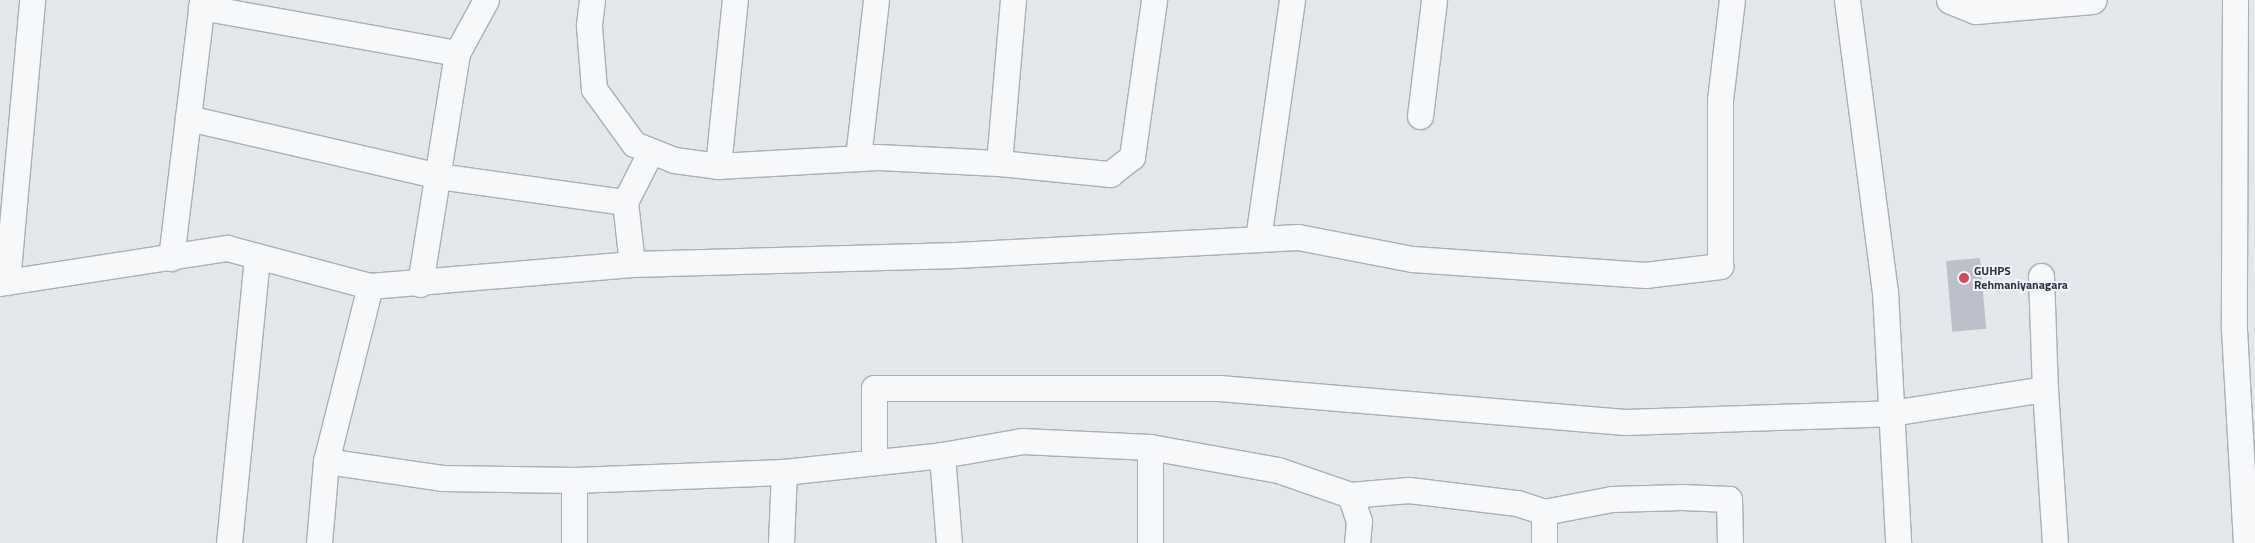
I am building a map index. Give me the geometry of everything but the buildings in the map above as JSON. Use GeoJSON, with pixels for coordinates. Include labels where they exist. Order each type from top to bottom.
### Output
{"type":"FeatureCollection","features":[{"type":"Feature","properties":{"kind":"street"},"geometry":{"type":"LineString","coordinates":[[32,0],[3,283],[227,248],[370,286],[420,284],[632,264],[956,255],[1298,237],[1412,259],[1645,275],[1720,266],[1720,100],[1732,0]]}},
{"type":"Feature","properties":{"kind":"street"},"geometry":{"type":"LineString","coordinates":[[420,284],[439,176],[457,53],[486,0]]}},
{"type":"Feature","properties":{"kind":"street"},"geometry":{"type":"LineString","coordinates":[[592,0],[589,26],[594,89],[634,144],[674,160],[718,166],[858,158],[999,163],[1110,174],[1132,157],[1154,0]]}},
{"type":"Feature","properties":{"kind":"street"},"geometry":{"type":"LineString","coordinates":[[718,166],[735,0]]}},
{"type":"Feature","properties":{"kind":"street"},"geometry":{"type":"LineString","coordinates":[[858,158],[876,0]]}},
{"type":"Feature","properties":{"kind":"street"},"geometry":{"type":"LineString","coordinates":[[999,163],[1013,0]]}},
{"type":"Feature","properties":{"kind":"street"},"geometry":{"type":"LineString","coordinates":[[1258,239],[1292,0]]}},
{"type":"Feature","properties":{"kind":"street"},"geometry":{"type":"LineString","coordinates":[[1420,116],[1434,0]]}},
{"type":"Feature","properties":{"kind":"street"},"geometry":{"type":"LineString","coordinates":[[1847,0],[1885,291],[1898,543]]}},
{"type":"Feature","properties":{"kind":"street"},"geometry":{"type":"LineString","coordinates":[[1951,0],[1976,10],[2024,3],[2093,0]]}},
{"type":"Feature","properties":{"kind":"street"},"geometry":{"type":"LineString","coordinates":[[2235,0],[2234,329],[2246,543]]}},
{"type":"Feature","properties":{"kind":"street"},"geometry":{"type":"LineString","coordinates":[[171,258],[201,4],[457,53]]}},
{"type":"Feature","properties":{"kind":"street"},"geometry":{"type":"LineString","coordinates":[[188,118],[439,176],[626,202]]}},
{"type":"Feature","properties":{"kind":"street"},"geometry":{"type":"LineString","coordinates":[[632,264],[626,202],[651,151]]}},
{"type":"Feature","properties":{"kind":"street"},"geometry":{"type":"LineString","coordinates":[[229,543],[258,256]]}},
{"type":"Feature","properties":{"kind":"street"},"geometry":{"type":"LineString","coordinates":[[2041,276],[2045,389],[2055,543]]}},
{"type":"Feature","properties":{"kind":"street"},"geometry":{"type":"LineString","coordinates":[[319,543],[326,461],[370,286]]}},
{"type":"Feature","properties":{"kind":"street"},"geometry":{"type":"LineString","coordinates":[[874,462],[874,388],[1219,388],[1625,422],[1891,413],[2045,389]]}},
{"type":"Feature","properties":{"kind":"street"},"geometry":{"type":"LineString","coordinates":[[326,461],[442,478],[574,480],[784,472],[942,455],[1022,441],[1150,446],[1278,470],[1350,495],[1409,490],[1517,502],[1544,512],[1612,499],[1729,499],[1730,543]]}},
{"type":"Feature","properties":{"kind":"street"},"geometry":{"type":"LineString","coordinates":[[1150,446],[1150,543]]}},
{"type":"Feature","properties":{"kind":"street"},"geometry":{"type":"LineString","coordinates":[[942,455],[948,543]]}},
{"type":"Feature","properties":{"kind":"street"},"geometry":{"type":"LineString","coordinates":[[781,543],[784,472]]}},
{"type":"Feature","properties":{"kind":"street"},"geometry":{"type":"LineString","coordinates":[[574,480],[574,543]]}},
{"type":"Feature","properties":{"kind":"street"},"geometry":{"type":"LineString","coordinates":[[1350,495],[1359,521],[1357,543]]}},
{"type":"Feature","properties":{"kind":"street"},"geometry":{"type":"LineString","coordinates":[[1544,512],[1544,543]]}},
{"type":"Feature","properties":{"kind":"place","name":"GUHPS Rehmaniyanagara"},"geometry":{"type":"Point","coordinates":[1964,278]}}]}
